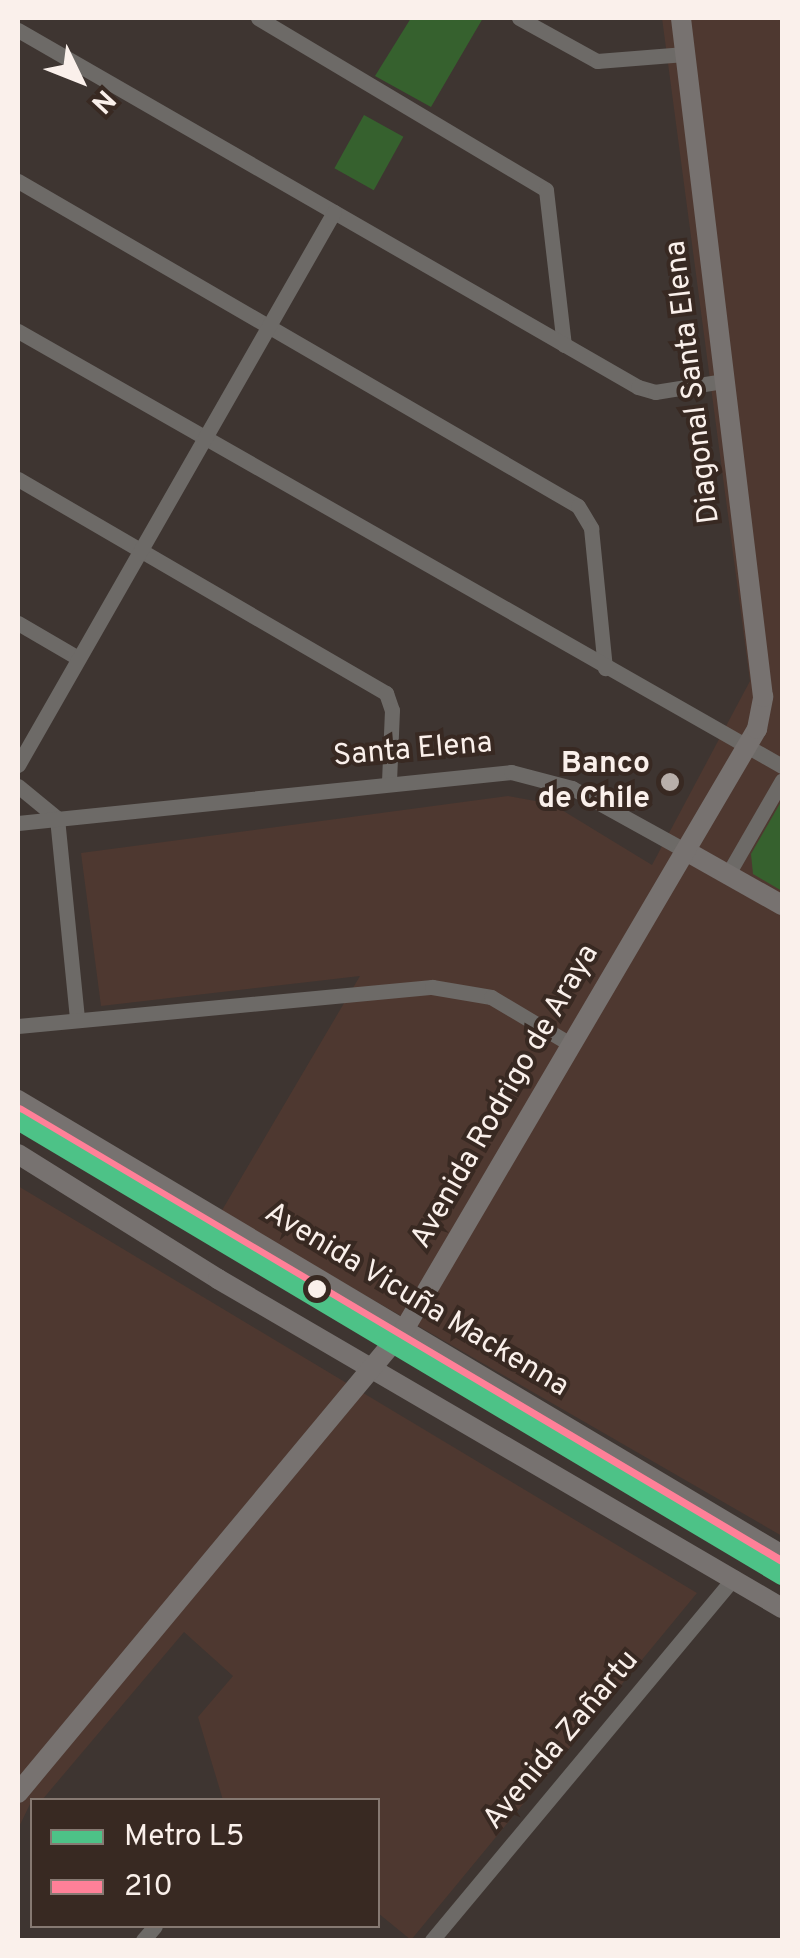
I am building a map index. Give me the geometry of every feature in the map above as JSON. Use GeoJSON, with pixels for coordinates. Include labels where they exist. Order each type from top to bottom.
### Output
{"type":"FeatureCollection","features":[{"type":"Feature","properties":{"kind":"main road","name":"Diagonal Santa Elena"},"geometry":{"type":"LineString","coordinates":[[681,18],[763,697],[750,744]]}},
{"type":"Feature","properties":{"kind":"main road","name":"Avenida Rodrigo de Araya"},"geometry":{"type":"LineString","coordinates":[[18,1793],[405,1328],[750,744]]}},
{"type":"Feature","properties":{"kind":"main road","name":"Santa Elena"},"geometry":{"type":"LineString","coordinates":[[686,851],[782,906]]}},
{"type":"Feature","properties":{"kind":"main road","name":"Avenida Vicuña Mackenna"},"geometry":{"type":"LineString","coordinates":[[18,1100],[782,1555]]}},
{"type":"Feature","properties":{"kind":"main road"},"geometry":{"type":"LineString","coordinates":[[18,1154],[370,1368],[782,1608]]}},
{"type":"Feature","properties":{"kind":"street"},"geometry":{"type":"LineString","coordinates":[[258,18],[546,190],[564,345]]}},
{"type":"Feature","properties":{"kind":"street"},"geometry":{"type":"LineString","coordinates":[[520,18],[598,60],[686,54]]}},
{"type":"Feature","properties":{"kind":"street"},"geometry":{"type":"LineString","coordinates":[[18,30],[648,391],[724,381]]}},
{"type":"Feature","properties":{"kind":"street"},"geometry":{"type":"LineString","coordinates":[[18,181],[578,506],[591,528],[604,668]]}},
{"type":"Feature","properties":{"kind":"street"},"geometry":{"type":"LineString","coordinates":[[18,764],[334,212]]}},
{"type":"Feature","properties":{"kind":"street"},"geometry":{"type":"LineString","coordinates":[[18,331],[604,668],[750,744],[782,766]]}},
{"type":"Feature","properties":{"kind":"street"},"geometry":{"type":"LineString","coordinates":[[18,479],[386,693],[392,710],[389,782]]}},
{"type":"Feature","properties":{"kind":"street"},"geometry":{"type":"LineString","coordinates":[[18,623],[78,658]]}},
{"type":"Feature","properties":{"kind":"street","name":"Santa Elena"},"geometry":{"type":"LineString","coordinates":[[18,823],[494,772],[546,778],[686,851]]}},
{"type":"Feature","properties":{"kind":"street"},"geometry":{"type":"LineString","coordinates":[[728,874],[782,780]]}},
{"type":"Feature","properties":{"kind":"street"},"geometry":{"type":"LineString","coordinates":[[18,786],[57,818],[77,1018]]}},
{"type":"Feature","properties":{"kind":"street"},"geometry":{"type":"LineString","coordinates":[[18,1026],[432,986],[491,997],[572,1045]]}},
{"type":"Feature","properties":{"kind":"street","name":"Avenida Zañartu"},"geometry":{"type":"LineString","coordinates":[[432,1940],[734,1577]]}},
{"type":"Feature","properties":{"kind":"shaded area"},"geometry":{"type":"Polygon","coordinates":[[[662,18],[782,18],[782,1536],[221,1212],[360,976],[101,1006],[81,853],[508,796],[552,804],[652,865],[750,681],[662,18]]]}},
{"type":"Feature","properties":{"kind":"shaded area"},"geometry":{"type":"Polygon","coordinates":[[[18,1186],[697,1593],[411,1940],[380,1915],[380,1798],[222,1798],[198,1717],[233,1676],[184,1632],[44,1798],[30,1798],[18,1829],[18,1186]]]}},
{"type":"Feature","properties":{"kind":"green space"},"geometry":{"type":"Polygon","coordinates":[[[411,18],[483,18],[431,107],[375,76],[411,18]]]}},
{"type":"Feature","properties":{"kind":"green space"},"geometry":{"type":"Polygon","coordinates":[[[364,115],[403,137],[374,190],[334,168],[364,115]]]}},
{"type":"Feature","properties":{"kind":"green space"},"geometry":{"type":"Polygon","coordinates":[[[782,800],[782,891],[753,874],[751,854],[782,800]]]}},
{"type":"Feature","properties":{"kind":"metro line","name":"L5"},"geometry":{"type":"LineString","coordinates":[[18,1121],[782,1576]]}},
{"type":"Feature","properties":{"kind":"transit line","name":"210"},"geometry":{"type":"LineString","coordinates":[[18,1112],[782,1565]]}},
{"type":"Feature","properties":{"kind":"place","name":"Banco de Chile"},"geometry":{"type":"Point","coordinates":[670,782]}}]}
